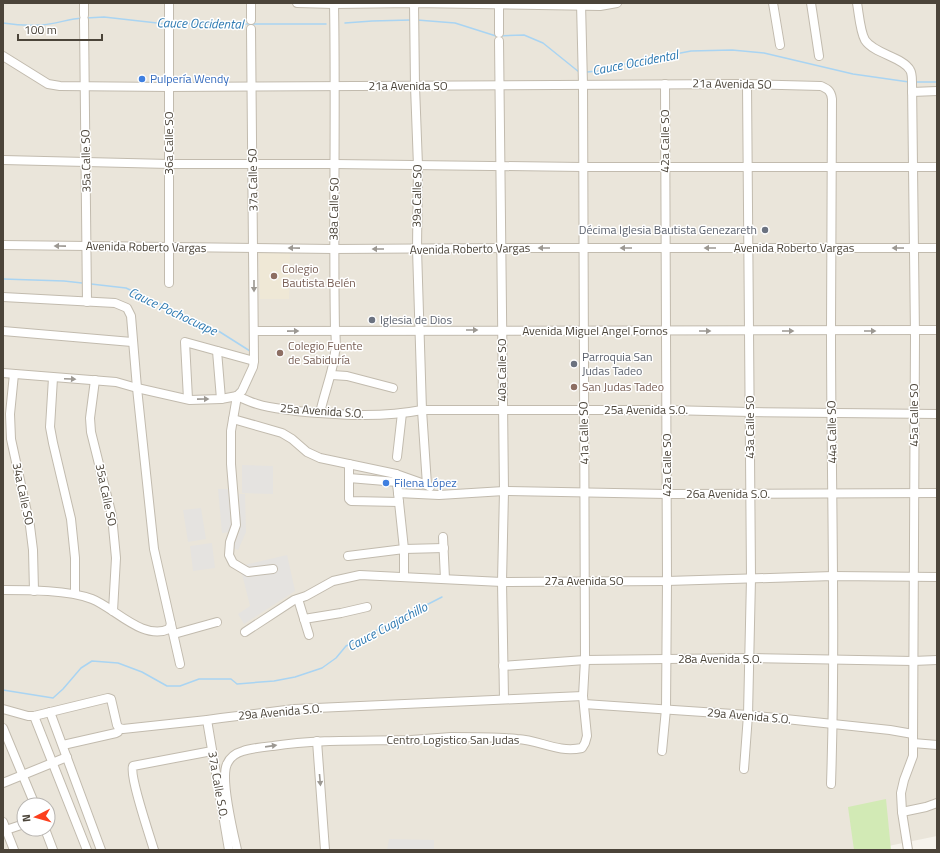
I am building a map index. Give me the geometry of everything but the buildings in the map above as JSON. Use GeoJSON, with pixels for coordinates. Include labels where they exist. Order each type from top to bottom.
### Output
{"type":"FeatureCollection","features":[{"type":"Feature","properties":{"kind":"street","name":"35a Calle SO"},"geometry":{"type":"LineString","coordinates":[[84,3],[87,302]]}},
{"type":"Feature","properties":{"kind":"street","name":"36a Calle SO"},"geometry":{"type":"LineString","coordinates":[[169,3],[169,284]]}},
{"type":"Feature","properties":{"kind":"street","name":"37a Calle SO"},"geometry":{"type":"LineString","coordinates":[[251,3],[254,331]]}},
{"type":"Feature","properties":{"kind":"street"},"geometry":{"type":"LineString","coordinates":[[297,3],[600,6],[617,3]]}},
{"type":"Feature","properties":{"kind":"street","name":"39a Calle SO"},"geometry":{"type":"LineString","coordinates":[[414,3],[418,166],[417,249],[419,330],[427,485]]}},
{"type":"Feature","properties":{"kind":"street"},"geometry":{"type":"LineString","coordinates":[[773,3],[780,45]]}},
{"type":"Feature","properties":{"kind":"street"},"geometry":{"type":"LineString","coordinates":[[811,3],[819,56]]}},
{"type":"Feature","properties":{"kind":"street","name":"45a Calle SO"},"geometry":{"type":"LineString","coordinates":[[857,3],[860,24],[865,40],[872,47],[904,64],[910,70],[912,92],[915,414],[913,493],[913,756],[901,793],[902,812],[908,850]]}},
{"type":"Feature","properties":{"kind":"street","name":"38a Calle SO"},"geometry":{"type":"LineString","coordinates":[[320,413],[328,383],[332,375],[337,343],[335,330],[334,250],[334,4]]}},
{"type":"Feature","properties":{"kind":"street","name":"40a Calle SO"},"geometry":{"type":"LineString","coordinates":[[499,4],[504,491],[502,582],[504,699]]}},
{"type":"Feature","properties":{"kind":"street","name":"41a Calle SO"},"geometry":{"type":"LineString","coordinates":[[581,5],[585,743]]}},
{"type":"Feature","properties":{"kind":"street","name":"21a Avenida SO"},"geometry":{"type":"LineString","coordinates":[[3,56],[48,84],[85,86],[169,87],[500,85],[582,76],[665,84],[821,86]]}},
{"type":"Feature","properties":{"kind":"street","name":"42a Calle SO"},"geometry":{"type":"LineString","coordinates":[[662,751],[666,709],[667,581],[665,84]]}},
{"type":"Feature","properties":{"kind":"street","name":"43a Calle SO"},"geometry":{"type":"LineString","coordinates":[[744,769],[748,715],[751,578],[748,84]]}},
{"type":"Feature","properties":{"kind":"street","name":"44a Calle SO"},"geometry":{"type":"LineString","coordinates":[[821,86],[827,88],[831,92],[833,493],[833,724],[831,784]]}},
{"type":"Feature","properties":{"kind":"street"},"geometry":{"type":"LineString","coordinates":[[912,92],[937,91]]}},
{"type":"Feature","properties":{"kind":"street"},"geometry":{"type":"LineString","coordinates":[[3,160],[169,164],[937,168]]}},
{"type":"Feature","properties":{"kind":"street","name":"Avenida Roberto Vargas"},"geometry":{"type":"LineString","coordinates":[[3,245],[334,250],[501,248],[937,248]]}},
{"type":"Feature","properties":{"kind":"street"},"geometry":{"type":"LineString","coordinates":[[3,297],[115,304],[127,308],[131,316],[132,342],[154,549],[180,664]]}},
{"type":"Feature","properties":{"kind":"street","name":"Avenida Miguel Angel Fornos"},"geometry":{"type":"LineString","coordinates":[[254,331],[937,330]]}},
{"type":"Feature","properties":{"kind":"street"},"geometry":{"type":"LineString","coordinates":[[3,331],[132,342]]}},
{"type":"Feature","properties":{"kind":"street"},"geometry":{"type":"LineString","coordinates":[[3,373],[116,382],[188,399],[221,399],[237,396],[242,391],[253,368],[254,331]]}},
{"type":"Feature","properties":{"kind":"street"},"geometry":{"type":"LineString","coordinates":[[188,399],[185,342],[254,361]]}},
{"type":"Feature","properties":{"kind":"street"},"geometry":{"type":"LineString","coordinates":[[217,351],[221,399]]}},
{"type":"Feature","properties":{"kind":"street","name":"34a Calle SO"},"geometry":{"type":"LineString","coordinates":[[14,374],[10,414],[11,439],[30,526],[33,550],[34,591]]}},
{"type":"Feature","properties":{"kind":"street"},"geometry":{"type":"LineString","coordinates":[[332,375],[347,376],[393,388]]}},
{"type":"Feature","properties":{"kind":"street"},"geometry":{"type":"LineString","coordinates":[[53,378],[50,427],[72,519],[75,558],[75,594]]}},
{"type":"Feature","properties":{"kind":"street","name":"35a Calle SO"},"geometry":{"type":"LineString","coordinates":[[95,380],[90,418],[91,432],[112,516],[116,558],[113,611]]}},
{"type":"Feature","properties":{"kind":"street"},"geometry":{"type":"LineString","coordinates":[[237,396],[231,431],[231,464],[236,525],[230,542],[229,555],[233,563],[248,572],[273,569]]}},
{"type":"Feature","properties":{"kind":"street","name":"25a Avenida S.O."},"geometry":{"type":"LineString","coordinates":[[237,396],[257,404],[278,409],[357,415],[402,413],[422,410],[667,410],[937,414]]}},
{"type":"Feature","properties":{"kind":"street"},"geometry":{"type":"LineString","coordinates":[[397,457],[402,413]]}},
{"type":"Feature","properties":{"kind":"street"},"geometry":{"type":"LineString","coordinates":[[233,419],[282,433],[292,439],[306,452],[320,458],[349,464],[396,478],[427,485],[439,495]]}},
{"type":"Feature","properties":{"kind":"street"},"geometry":{"type":"LineString","coordinates":[[349,464],[349,499],[351,501],[400,502]]}},
{"type":"Feature","properties":{"kind":"street"},"geometry":{"type":"LineString","coordinates":[[349,478],[396,478]]}},
{"type":"Feature","properties":{"kind":"street"},"geometry":{"type":"LineString","coordinates":[[396,478],[400,502],[404,549],[404,578]]}},
{"type":"Feature","properties":{"kind":"street","name":"26a Avenida S.O."},"geometry":{"type":"LineString","coordinates":[[398,493],[439,495],[504,491],[667,494],[937,493]]}},
{"type":"Feature","properties":{"kind":"street"},"geometry":{"type":"LineString","coordinates":[[443,537],[445,579]]}},
{"type":"Feature","properties":{"kind":"street"},"geometry":{"type":"LineString","coordinates":[[348,556],[404,549],[444,548]]}},
{"type":"Feature","properties":{"kind":"street","name":"27a Avenida SO"},"geometry":{"type":"LineString","coordinates":[[245,632],[298,599],[333,581],[360,575],[502,582],[667,581],[833,576],[914,578],[937,577]]}},
{"type":"Feature","properties":{"kind":"street"},"geometry":{"type":"LineString","coordinates":[[3,590],[75,594],[93,600],[146,631],[165,631],[169,629],[171,624]]}},
{"type":"Feature","properties":{"kind":"street"},"geometry":{"type":"LineString","coordinates":[[298,599],[309,635]]}},
{"type":"Feature","properties":{"kind":"street"},"geometry":{"type":"LineString","coordinates":[[304,619],[342,614],[367,607]]}},
{"type":"Feature","properties":{"kind":"street"},"geometry":{"type":"LineString","coordinates":[[174,634],[217,622]]}},
{"type":"Feature","properties":{"kind":"street","name":"28a Avenida S.O."},"geometry":{"type":"LineString","coordinates":[[503,666],[585,660],[749,658],[913,661],[937,660]]}},
{"type":"Feature","properties":{"kind":"street"},"geometry":{"type":"LineString","coordinates":[[3,709],[28,716],[34,716],[105,699],[111,699],[119,728],[118,732],[63,745]]}},
{"type":"Feature","properties":{"kind":"street","name":"29a Avenida S.O."},"geometry":{"type":"LineString","coordinates":[[119,728],[123,729],[207,720],[294,709],[504,699],[584,700],[666,709],[748,715],[890,730],[913,734]]}},
{"type":"Feature","properties":{"kind":"street"},"geometry":{"type":"LineString","coordinates":[[34,716],[86,850],[100,847],[50,712]]}},
{"type":"Feature","properties":{"kind":"street","name":"37a Calle S.O."},"geometry":{"type":"LineString","coordinates":[[207,720],[229,850]]}},
{"type":"Feature","properties":{"kind":"street"},"geometry":{"type":"LineString","coordinates":[[3,728],[32,797]]}},
{"type":"Feature","properties":{"kind":"street","name":"Centro Logistico San Judas"},"geometry":{"type":"LineString","coordinates":[[237,850],[225,770],[227,763],[233,755],[243,751],[284,744],[317,741],[411,740],[450,737],[520,739],[537,742],[552,748],[568,750],[582,748],[585,743]]}},
{"type":"Feature","properties":{"kind":"street"},"geometry":{"type":"LineString","coordinates":[[317,741],[325,850]]}},
{"type":"Feature","properties":{"kind":"street"},"geometry":{"type":"LineString","coordinates":[[913,744],[937,745]]}},
{"type":"Feature","properties":{"kind":"street"},"geometry":{"type":"LineString","coordinates":[[154,850],[135,785],[132,769],[133,766],[212,751]]}},
{"type":"Feature","properties":{"kind":"street"},"geometry":{"type":"LineString","coordinates":[[3,783],[67,757]]}},
{"type":"Feature","properties":{"kind":"street"},"geometry":{"type":"LineString","coordinates":[[902,812],[937,803]]}},
{"type":"Feature","properties":{"kind":"street"},"geometry":{"type":"LineString","coordinates":[[14,850],[4,825],[16,824]]}},
{"type":"Feature","properties":{"kind":"street"},"geometry":{"type":"LineString","coordinates":[[48,837],[53,850]]}},
{"type":"Feature","properties":{"kind":"shaded area"},"geometry":{"type":"Polygon","coordinates":[[[3,3],[937,3],[937,836],[869,850],[3,850],[3,3]]]}},
{"type":"Feature","properties":{"kind":"shaded area","name":"Colegio Bautista Belén"},"geometry":{"type":"Polygon","coordinates":[[[259,252],[290,253],[289,299],[260,299],[259,252]]]}},
{"type":"Feature","properties":{"kind":"shaded area"},"geometry":{"type":"Polygon","coordinates":[[[242,465],[273,466],[273,494],[242,493],[242,465]]]}},
{"type":"Feature","properties":{"kind":"shaded area"},"geometry":{"type":"Polygon","coordinates":[[[218,489],[228,489],[232,532],[222,533],[218,489]]]}},
{"type":"Feature","properties":{"kind":"shaded area"},"geometry":{"type":"Polygon","coordinates":[[[239,494],[245,494],[246,532],[238,550],[233,548],[240,530],[239,494]]]}},
{"type":"Feature","properties":{"kind":"shaded area"},"geometry":{"type":"Polygon","coordinates":[[[201,508],[206,539],[188,542],[183,510],[201,508]]]}},
{"type":"Feature","properties":{"kind":"shaded area"},"geometry":{"type":"Polygon","coordinates":[[[212,543],[215,568],[193,571],[190,546],[212,543]]]}},
{"type":"Feature","properties":{"kind":"shaded area"},"geometry":{"type":"Polygon","coordinates":[[[287,555],[295,591],[244,624],[238,614],[250,606],[240,566],[287,555]]]}},
{"type":"Feature","properties":{"kind":"shaded area"},"geometry":{"type":"Polygon","coordinates":[[[389,839],[434,840],[434,850],[387,850],[389,839]]]}},
{"type":"Feature","properties":{"kind":"green space"},"geometry":{"type":"Polygon","coordinates":[[[886,799],[891,850],[854,850],[848,807],[886,799]]]}},
{"type":"Feature","properties":{"kind":"waterway","name":"Cauce Occidental"},"geometry":{"type":"LineString","coordinates":[[86,18],[104,17],[166,24]]}},
{"type":"Feature","properties":{"kind":"waterway","name":"Cauce Occidental"},"geometry":{"type":"LineString","coordinates":[[3,23],[41,25],[82,18]]}},
{"type":"Feature","properties":{"kind":"waterway","name":"Cauce Occidental"},"geometry":{"type":"LineString","coordinates":[[345,23],[411,20]]}},
{"type":"Feature","properties":{"kind":"waterway","name":"Cauce Occidental"},"geometry":{"type":"LineString","coordinates":[[417,20],[455,23],[496,36],[524,35],[543,43],[579,72]]}},
{"type":"Feature","properties":{"kind":"waterway","name":"Cauce Occidental"},"geometry":{"type":"LineString","coordinates":[[172,24],[326,24]]}},
{"type":"Feature","properties":{"kind":"waterway","name":"Cauce Occidental"},"geometry":{"type":"LineString","coordinates":[[587,72],[691,51],[732,50],[764,53],[853,74],[909,82]]}},
{"type":"Feature","properties":{"kind":"waterway","name":"Cauce Occidental"},"geometry":{"type":"LineString","coordinates":[[915,82],[937,82]]}},
{"type":"Feature","properties":{"kind":"waterway","name":"Cauce Pochocuape"},"geometry":{"type":"LineString","coordinates":[[3,279],[82,283]]}},
{"type":"Feature","properties":{"kind":"waterway","name":"Cauce Pochocuape"},"geometry":{"type":"LineString","coordinates":[[91,284],[126,288],[220,332],[250,351]]}},
{"type":"Feature","properties":{"kind":"waterway","name":"Cauce Cuajachillo"},"geometry":{"type":"LineString","coordinates":[[3,690],[53,698],[81,668],[92,661],[118,663],[142,672],[167,686],[180,686],[199,679],[231,679],[237,684],[274,681],[295,677],[322,668],[336,658],[346,646],[442,597]]}},
{"type":"Feature","properties":{"kind":"place","name":"Pulpería Wendy"},"geometry":{"type":"Point","coordinates":[142,79]}},
{"type":"Feature","properties":{"kind":"place","name":"Décima Iglesia Bautista Genezareth"},"geometry":{"type":"Point","coordinates":[765,230]}},
{"type":"Feature","properties":{"kind":"place","name":"Colegio Bautista Belén"},"geometry":{"type":"Point","coordinates":[274,276]}},
{"type":"Feature","properties":{"kind":"place","name":"Iglesia de Dios"},"geometry":{"type":"Point","coordinates":[372,320]}},
{"type":"Feature","properties":{"kind":"place","name":"Colegio Fuente de Sabiduría"},"geometry":{"type":"Point","coordinates":[280,353]}},
{"type":"Feature","properties":{"kind":"place","name":"Parroquia San Judas Tadeo"},"geometry":{"type":"Point","coordinates":[574,364]}},
{"type":"Feature","properties":{"kind":"place","name":"San Judas Tadeo"},"geometry":{"type":"Point","coordinates":[574,387]}},
{"type":"Feature","properties":{"kind":"place","name":"Filena López"},"geometry":{"type":"Point","coordinates":[386,483]}}]}
